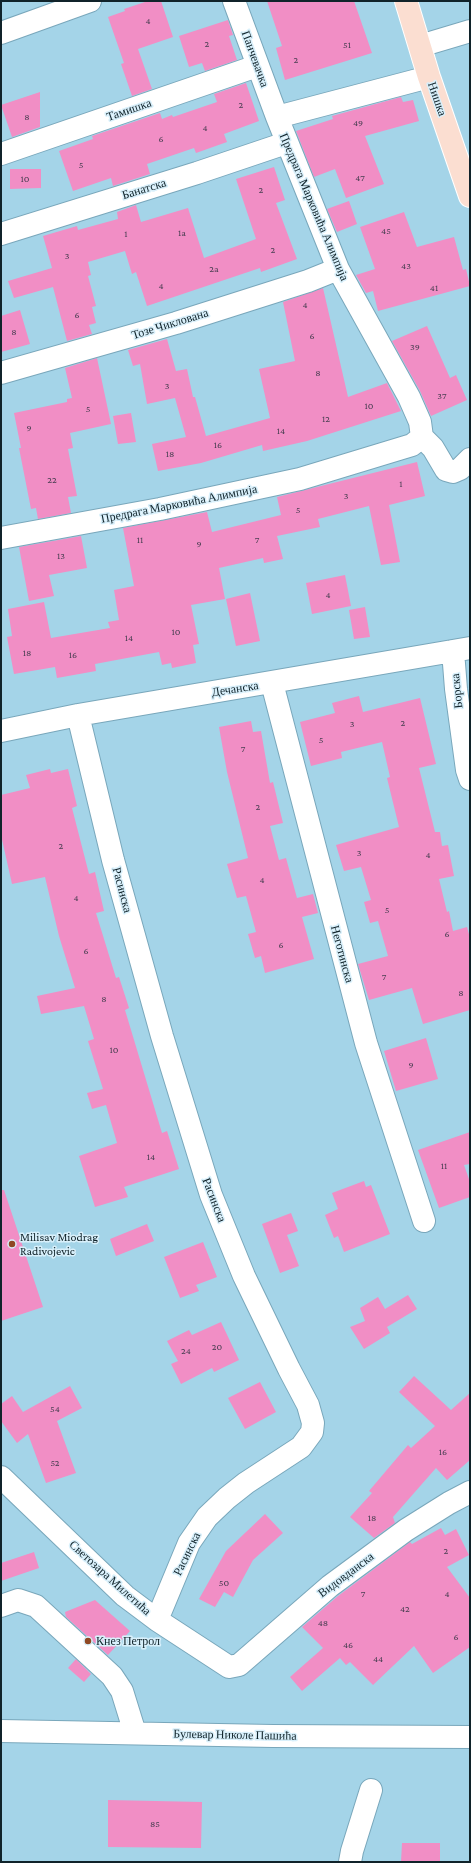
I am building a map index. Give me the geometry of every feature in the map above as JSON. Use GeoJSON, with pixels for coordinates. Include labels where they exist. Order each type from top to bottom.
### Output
{"type":"FeatureCollection","features":[{"type":"Feature","properties":{"kind":"main road","name":"Нишка"},"geometry":{"type":"LineString","coordinates":[[406,1],[429,77],[470,196]]}},
{"type":"Feature","properties":{"kind":"street"},"geometry":{"type":"LineString","coordinates":[[1,34],[90,1]]}},
{"type":"Feature","properties":{"kind":"street","name":"Панчевачка"},"geometry":{"type":"LineString","coordinates":[[234,1],[277,117]]}},
{"type":"Feature","properties":{"kind":"street"},"geometry":{"type":"LineString","coordinates":[[420,46],[470,31]]}},
{"type":"Feature","properties":{"kind":"street","name":"Тамишка"},"geometry":{"type":"LineString","coordinates":[[1,154],[257,66]]}},
{"type":"Feature","properties":{"kind":"street","name":"Предрага Марковића Алимпија"},"geometry":{"type":"LineString","coordinates":[[1,538],[160,509],[300,479],[412,445],[422,437],[420,422],[409,397],[338,269],[286,143],[277,117],[429,77]]}},
{"type":"Feature","properties":{"kind":"street","name":"Банатска"},"geometry":{"type":"LineString","coordinates":[[1,234],[197,173],[286,143]]}},
{"type":"Feature","properties":{"kind":"street","name":"Тозе Чиклована"},"geometry":{"type":"LineString","coordinates":[[1,373],[176,323],[308,281],[338,269]]}},
{"type":"Feature","properties":{"kind":"street"},"geometry":{"type":"LineString","coordinates":[[422,437],[433,448],[446,470],[453,472],[460,469],[470,459]]}},
{"type":"Feature","properties":{"kind":"street","name":"Дечанска"},"geometry":{"type":"LineString","coordinates":[[1,731],[78,715],[272,683],[461,649]]}},
{"type":"Feature","properties":{"kind":"street","name":"Борска"},"geometry":{"type":"LineString","coordinates":[[461,649],[456,689],[467,770],[470,779]]}},
{"type":"Feature","properties":{"kind":"street","name":"Неготинска"},"geometry":{"type":"LineString","coordinates":[[272,683],[366,1043],[424,1221]]}},
{"type":"Feature","properties":{"kind":"street","name":"Расинска"},"geometry":{"type":"LineString","coordinates":[[78,715],[113,860],[162,1036],[211,1194],[244,1276],[288,1369],[308,1405],[313,1423],[312,1432],[301,1447],[246,1483],[207,1517],[189,1543],[157,1620]]}},
{"type":"Feature","properties":{"kind":"street","name":"Светозара Милетића"},"geometry":{"type":"LineString","coordinates":[[1,1477],[125,1596],[157,1620],[229,1666]]}},
{"type":"Feature","properties":{"kind":"street","name":"Видовданска"},"geometry":{"type":"LineString","coordinates":[[229,1666],[239,1665],[330,1586],[406,1530],[449,1503],[469,1496]]}},
{"type":"Feature","properties":{"kind":"street"},"geometry":{"type":"LineString","coordinates":[[1,1606],[18,1600],[36,1606],[112,1676],[122,1691],[135,1733]]}},
{"type":"Feature","properties":{"kind":"street","name":"Булевар Николе Пашића"},"geometry":{"type":"LineString","coordinates":[[1,1731],[470,1737]]}},
{"type":"Feature","properties":{"kind":"street"},"geometry":{"type":"LineString","coordinates":[[350,1862],[371,1790]]}},
{"type":"Feature","properties":{"kind":"building"},"geometry":{"type":"Polygon","coordinates":[[[148,1],[161,1],[173,37],[138,49],[152,89],[132,96],[121,64],[124,63],[108,17],[125,11],[124,9],[148,1]]]}},
{"type":"Feature","properties":{"kind":"building"},"geometry":{"type":"Polygon","coordinates":[[[267,1],[354,1],[372,53],[285,80],[276,48],[282,46],[267,1]]]}},
{"type":"Feature","properties":{"kind":"building"},"geometry":{"type":"Polygon","coordinates":[[[228,20],[233,35],[229,36],[237,60],[205,71],[202,63],[189,67],[179,36],[228,20]]]}},
{"type":"Feature","properties":{"kind":"building"},"geometry":{"type":"Polygon","coordinates":[[[246,83],[259,121],[224,134],[227,142],[196,153],[194,148],[147,164],[150,174],[113,186],[111,178],[73,191],[59,151],[93,139],[92,136],[160,113],[162,119],[172,115],[173,117],[217,102],[214,94],[246,83]]]}},
{"type":"Feature","properties":{"kind":"building"},"geometry":{"type":"Polygon","coordinates":[[[40,92],[40,127],[12,137],[1,105],[40,92]]]}},
{"type":"Feature","properties":{"kind":"building"},"geometry":{"type":"Polygon","coordinates":[[[401,97],[403,102],[413,100],[419,121],[365,136],[384,184],[346,198],[335,169],[314,177],[296,131],[333,119],[332,116],[401,97]]]}},
{"type":"Feature","properties":{"kind":"building"},"geometry":{"type":"Polygon","coordinates":[[[274,167],[285,200],[276,203],[297,259],[261,272],[260,268],[147,306],[136,272],[132,274],[125,251],[88,262],[91,275],[88,276],[96,306],[92,307],[96,323],[89,325],[92,334],[67,341],[53,287],[14,298],[8,281],[52,268],[43,236],[77,226],[78,230],[118,219],[117,212],[136,205],[141,222],[188,208],[204,258],[256,239],[236,179],[274,167]]]}},
{"type":"Feature","properties":{"kind":"building"},"geometry":{"type":"Polygon","coordinates":[[[10,169],[41,169],[41,188],[10,189],[10,169]]]}},
{"type":"Feature","properties":{"kind":"building"},"geometry":{"type":"Polygon","coordinates":[[[349,201],[357,224],[337,232],[327,209],[349,201]]]}},
{"type":"Feature","properties":{"kind":"building"},"geometry":{"type":"Polygon","coordinates":[[[404,212],[417,247],[454,237],[463,270],[466,269],[470,286],[378,311],[373,291],[366,293],[356,275],[375,269],[360,227],[404,212]]]}},
{"type":"Feature","properties":{"kind":"building"},"geometry":{"type":"Polygon","coordinates":[[[323,288],[348,397],[387,383],[401,411],[307,441],[263,451],[262,445],[201,463],[158,471],[152,444],[186,437],[175,398],[147,404],[140,364],[133,366],[128,350],[167,339],[176,371],[187,369],[193,397],[195,397],[206,436],[270,418],[259,369],[295,361],[283,302],[323,288]]]}},
{"type":"Feature","properties":{"kind":"building"},"geometry":{"type":"Polygon","coordinates":[[[20,310],[30,344],[1,352],[1,316],[20,310]]]}},
{"type":"Feature","properties":{"kind":"building"},"geometry":{"type":"Polygon","coordinates":[[[427,326],[450,378],[456,375],[467,400],[431,416],[420,391],[392,341],[427,326]]]}},
{"type":"Feature","properties":{"kind":"building"},"geometry":{"type":"Polygon","coordinates":[[[97,358],[111,424],[70,433],[73,448],[68,449],[77,496],[68,497],[71,513],[38,519],[36,508],[31,509],[14,413],[67,402],[67,399],[72,398],[65,368],[97,358]]]}},
{"type":"Feature","properties":{"kind":"building"},"geometry":{"type":"Polygon","coordinates":[[[131,413],[136,442],[118,444],[113,416],[131,413]]]}},
{"type":"Feature","properties":{"kind":"building"},"geometry":{"type":"Polygon","coordinates":[[[417,462],[425,496],[389,505],[400,562],[381,565],[369,506],[318,519],[320,527],[277,536],[283,559],[264,563],[263,558],[219,568],[225,599],[191,605],[199,644],[193,645],[196,663],[172,668],[171,663],[162,665],[159,652],[95,664],[96,671],[57,678],[55,667],[14,674],[7,637],[12,636],[8,609],[44,602],[51,638],[110,628],[108,622],[119,620],[114,590],[134,586],[123,528],[207,512],[212,532],[281,515],[277,497],[417,462]]]}},
{"type":"Feature","properties":{"kind":"building"},"geometry":{"type":"Polygon","coordinates":[[[81,536],[87,568],[49,575],[54,596],[29,601],[19,547],[81,536]]]}},
{"type":"Feature","properties":{"kind":"building"},"geometry":{"type":"Polygon","coordinates":[[[345,575],[351,606],[312,614],[306,583],[345,575]]]}},
{"type":"Feature","properties":{"kind":"building"},"geometry":{"type":"Polygon","coordinates":[[[250,593],[260,641],[236,646],[226,599],[250,593]]]}},
{"type":"Feature","properties":{"kind":"building"},"geometry":{"type":"Polygon","coordinates":[[[365,607],[370,637],[354,639],[349,610],[365,607]]]}},
{"type":"Feature","properties":{"kind":"building"},"geometry":{"type":"Polygon","coordinates":[[[359,696],[363,712],[420,698],[436,764],[419,768],[435,832],[440,832],[442,846],[448,845],[454,876],[439,879],[447,912],[449,911],[453,931],[467,927],[470,938],[470,1010],[423,1024],[412,988],[369,1000],[358,964],[388,956],[378,921],[370,923],[364,902],[371,900],[361,867],[344,871],[336,845],[399,827],[387,778],[390,777],[382,742],[341,752],[342,758],[311,766],[300,722],[335,713],[332,703],[359,696]]]}},
{"type":"Feature","properties":{"kind":"building"},"geometry":{"type":"Polygon","coordinates":[[[251,721],[253,732],[261,731],[270,783],[273,782],[283,823],[270,826],[279,860],[286,858],[297,898],[313,894],[318,913],[302,917],[314,959],[265,973],[261,956],[255,958],[248,934],[256,932],[246,896],[237,898],[227,864],[248,858],[227,772],[219,727],[251,721]]]}},
{"type":"Feature","properties":{"kind":"building"},"geometry":{"type":"Polygon","coordinates":[[[50,769],[51,773],[68,769],[77,806],[72,808],[89,874],[95,872],[104,911],[96,913],[116,978],[119,977],[129,1008],[125,1010],[162,1133],[167,1131],[179,1169],[124,1187],[128,1197],[95,1207],[79,1156],[117,1143],[106,1105],[92,1109],[87,1093],[103,1089],[88,1041],[94,1039],[84,1006],[41,1014],[37,996],[75,988],[59,936],[45,877],[12,884],[1,835],[1,795],[30,788],[26,775],[50,769]]]}},
{"type":"Feature","properties":{"kind":"building"},"geometry":{"type":"Polygon","coordinates":[[[426,1038],[438,1079],[396,1091],[384,1051],[426,1038]]]}},
{"type":"Feature","properties":{"kind":"building"},"geometry":{"type":"Polygon","coordinates":[[[470,1132],[470,1164],[464,1165],[470,1182],[470,1197],[439,1208],[418,1150],[470,1132]]]}},
{"type":"Feature","properties":{"kind":"building"},"geometry":{"type":"Polygon","coordinates":[[[364,1181],[366,1187],[371,1185],[390,1234],[344,1252],[338,1236],[334,1238],[325,1215],[338,1209],[332,1193],[364,1181]]]}},
{"type":"Feature","properties":{"kind":"building","name":"Milisav Miodrag Radivojevic"},"geometry":{"type":"Polygon","coordinates":[[[1,1190],[4,1190],[43,1307],[1,1321],[1,1190]]]}},
{"type":"Feature","properties":{"kind":"building"},"geometry":{"type":"Polygon","coordinates":[[[291,1213],[298,1231],[287,1235],[299,1266],[280,1273],[262,1224],[291,1213]]]}},
{"type":"Feature","properties":{"kind":"building"},"geometry":{"type":"Polygon","coordinates":[[[147,1224],[154,1241],[116,1256],[110,1239],[147,1224]]]}},
{"type":"Feature","properties":{"kind":"building"},"geometry":{"type":"Polygon","coordinates":[[[203,1242],[217,1277],[196,1285],[199,1291],[180,1298],[164,1257],[203,1242]]]}},
{"type":"Feature","properties":{"kind":"building"},"geometry":{"type":"Polygon","coordinates":[[[408,1295],[417,1309],[387,1327],[390,1333],[364,1349],[350,1327],[365,1321],[360,1308],[378,1297],[385,1309],[408,1295]]]}},
{"type":"Feature","properties":{"kind":"building"},"geometry":{"type":"Polygon","coordinates":[[[221,1322],[239,1360],[214,1372],[212,1368],[181,1384],[171,1364],[178,1361],[167,1341],[189,1330],[192,1335],[221,1322]]]}},
{"type":"Feature","properties":{"kind":"building"},"geometry":{"type":"Polygon","coordinates":[[[414,1376],[451,1410],[470,1393],[470,1460],[447,1480],[436,1468],[393,1517],[395,1523],[374,1538],[350,1517],[372,1493],[369,1491],[408,1445],[411,1448],[435,1426],[399,1392],[414,1376]]]}},
{"type":"Feature","properties":{"kind":"building"},"geometry":{"type":"Polygon","coordinates":[[[260,1382],[276,1412],[245,1429],[228,1398],[260,1382]]]}},
{"type":"Feature","properties":{"kind":"building"},"geometry":{"type":"Polygon","coordinates":[[[70,1386],[82,1408],[57,1421],[76,1473],[46,1483],[28,1434],[17,1443],[1,1421],[1,1404],[12,1396],[23,1412],[70,1386]]]}},
{"type":"Feature","properties":{"kind":"building"},"geometry":{"type":"Polygon","coordinates":[[[265,1514],[283,1533],[253,1560],[233,1597],[224,1592],[215,1607],[199,1599],[226,1551],[265,1514]]]}},
{"type":"Feature","properties":{"kind":"building"},"geometry":{"type":"Polygon","coordinates":[[[441,1528],[445,1535],[456,1529],[469,1555],[447,1567],[470,1598],[470,1647],[433,1673],[414,1646],[373,1685],[350,1662],[346,1665],[340,1658],[302,1691],[290,1677],[323,1648],[302,1627],[338,1596],[410,1542],[412,1544],[441,1528]]]}},
{"type":"Feature","properties":{"kind":"building"},"geometry":{"type":"Polygon","coordinates":[[[34,1552],[39,1568],[1,1581],[1,1563],[34,1552]]]}},
{"type":"Feature","properties":{"kind":"building"},"geometry":{"type":"Polygon","coordinates":[[[95,1600],[130,1631],[108,1655],[66,1617],[65,1612],[95,1600]]]}},
{"type":"Feature","properties":{"kind":"building"},"geometry":{"type":"Polygon","coordinates":[[[76,1659],[91,1674],[84,1682],[68,1668],[76,1659]]]}},
{"type":"Feature","properties":{"kind":"building"},"geometry":{"type":"Polygon","coordinates":[[[108,1800],[202,1802],[201,1848],[108,1847],[108,1800]]]}},
{"type":"Feature","properties":{"kind":"building"},"geometry":{"type":"Polygon","coordinates":[[[402,1843],[440,1843],[440,1862],[401,1862],[402,1843]]]}},
{"type":"Feature","properties":{"kind":"place","name":"Milisav Miodrag Radivojevic"},"geometry":{"type":"Point","coordinates":[12,1244]}},
{"type":"Feature","properties":{"kind":"place","name":"Кнез Петрол"},"geometry":{"type":"Point","coordinates":[88,1641]}}]}
